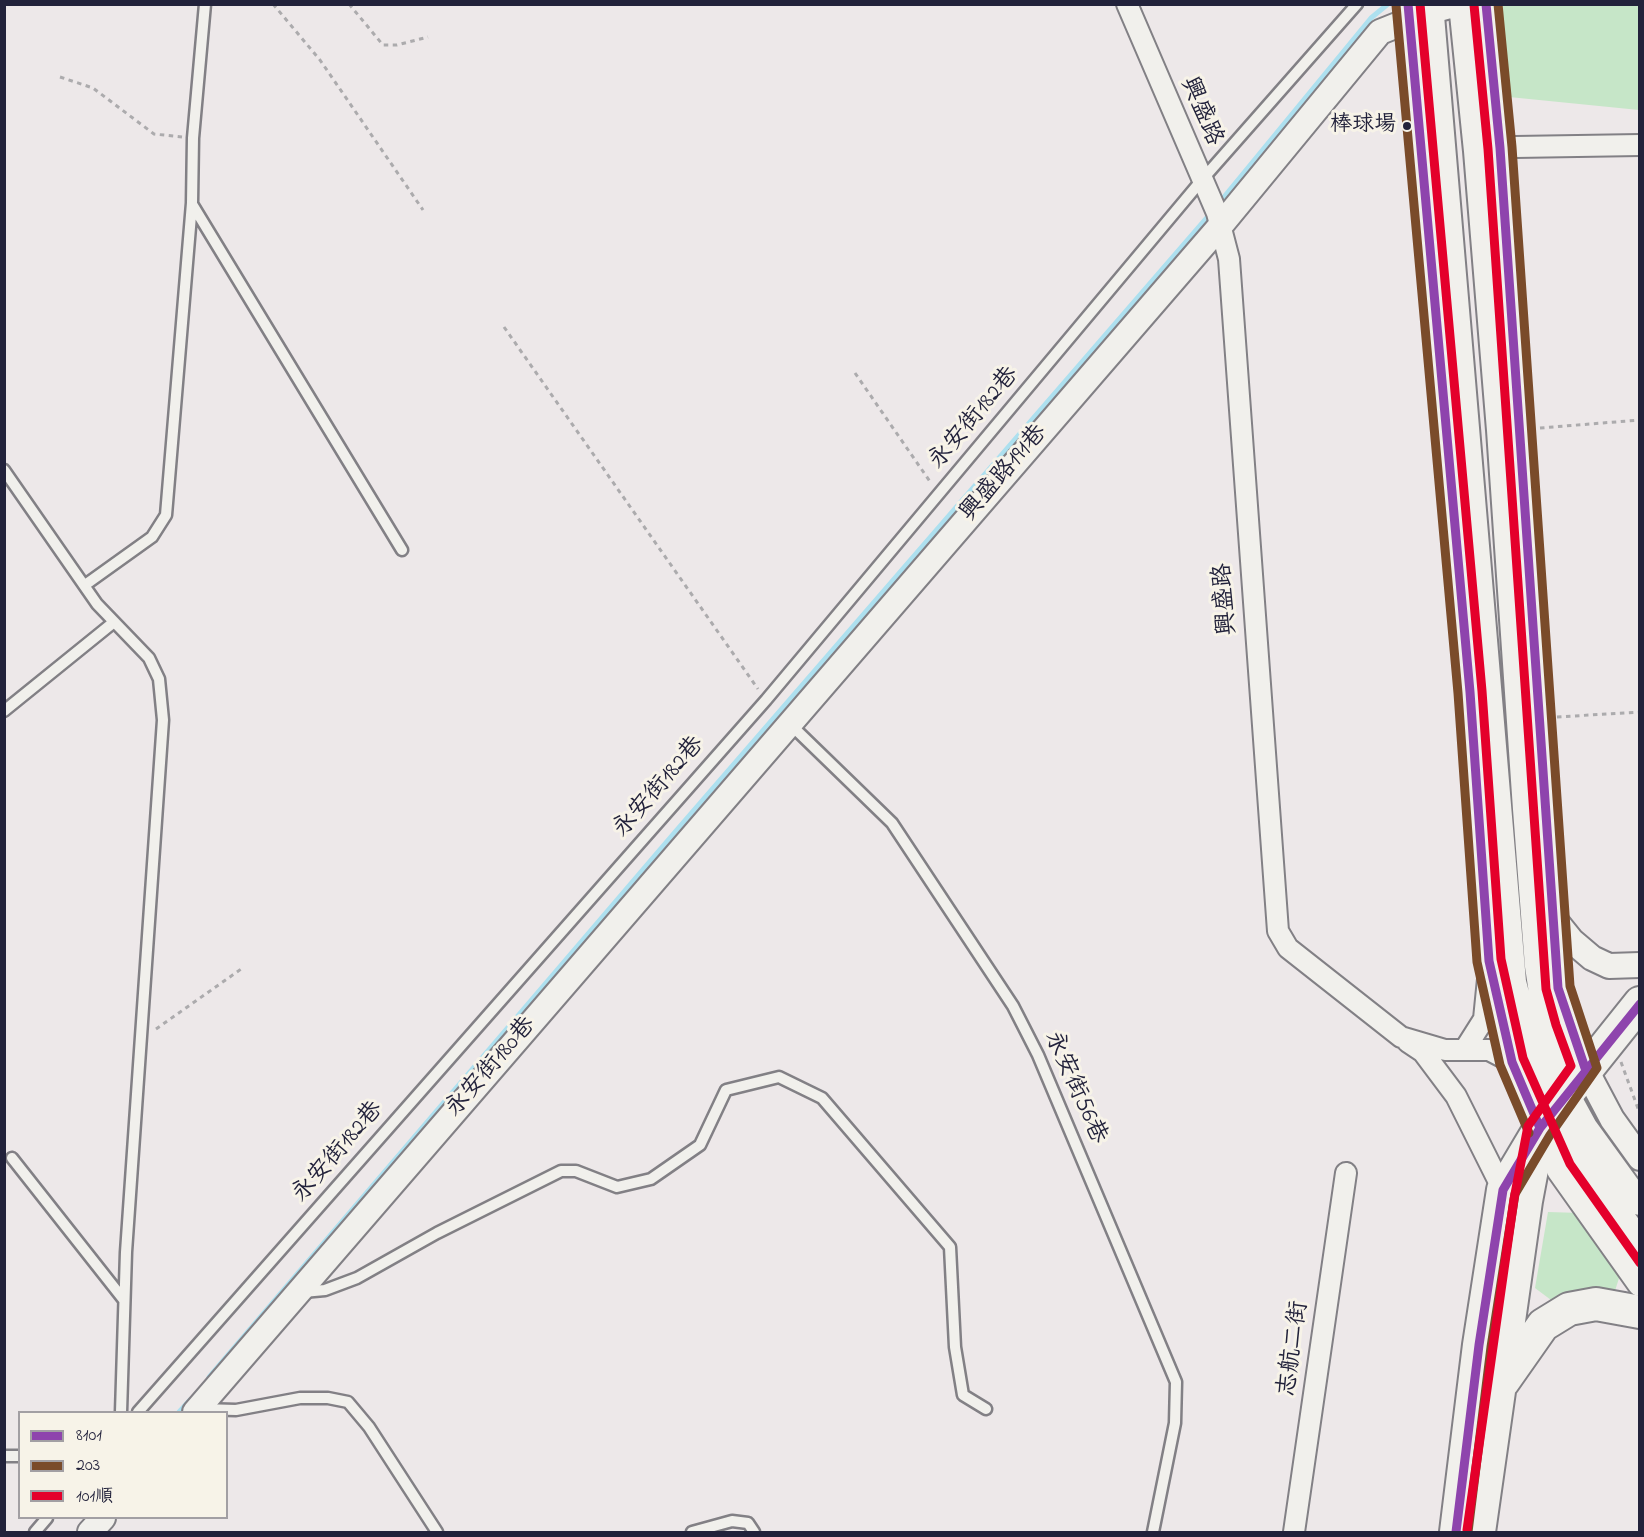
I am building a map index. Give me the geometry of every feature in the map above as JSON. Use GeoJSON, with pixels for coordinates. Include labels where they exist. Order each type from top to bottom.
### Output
{"type":"FeatureCollection","features":[{"type":"Feature","properties":{"kind":"main road"},"geometry":{"type":"LineString","coordinates":[[1456,1533],[1479,1345],[1503,1190],[1554,1110],[1585,1068],[1640,1003]]}},
{"type":"Feature","properties":{"kind":"main road"},"geometry":{"type":"LineString","coordinates":[[1479,1533],[1526,1201],[1554,1110]]}},
{"type":"Feature","properties":{"kind":"main road"},"geometry":{"type":"LineString","coordinates":[[1499,1388],[1543,1325],[1569,1309],[1596,1304],[1640,1312]]}},
{"type":"Feature","properties":{"kind":"street","name":"興盛路"},"geometry":{"type":"LineString","coordinates":[[1127,4],[1219,219],[1229,259],[1278,931],[1288,948],[1401,1037],[1445,1050],[1489,1050],[1512,1062]]}},
{"type":"Feature","properties":{"kind":"street","name":"興盛路191巷"},"geometry":{"type":"LineString","coordinates":[[788,723],[1380,32],[1420,9],[1459,4]]}},
{"type":"Feature","properties":{"kind":"street"},"geometry":{"type":"LineString","coordinates":[[1459,4],[1509,430]]}},
{"type":"Feature","properties":{"kind":"street"},"geometry":{"type":"LineString","coordinates":[[1486,4],[1500,148],[1509,430],[1529,719],[1537,966],[1550,1047],[1559,1170],[1640,1284]]}},
{"type":"Feature","properties":{"kind":"street"},"geometry":{"type":"LineString","coordinates":[[1420,9],[1483,722],[1514,982],[1533,1056],[1554,1110],[1579,1155],[1640,1242]]}},
{"type":"Feature","properties":{"kind":"street"},"geometry":{"type":"LineString","coordinates":[[1476,151],[1500,148],[1640,145]]}},
{"type":"Feature","properties":{"kind":"street"},"geometry":{"type":"LineString","coordinates":[[1529,719],[1553,917],[1558,988],[1567,1021],[1585,1068],[1612,1119],[1640,1158]]}},
{"type":"Feature","properties":{"kind":"street"},"geometry":{"type":"LineString","coordinates":[[1465,1049],[1484,1019],[1489,961],[1483,722]]}},
{"type":"Feature","properties":{"kind":"street","name":"永安街180巷"},"geometry":{"type":"LineString","coordinates":[[196,1411],[788,723]]}},
{"type":"Feature","properties":{"kind":"street"},"geometry":{"type":"LineString","coordinates":[[1533,897],[1572,941],[1593,958],[1609,966],[1640,965]]}},
{"type":"Feature","properties":{"kind":"street"},"geometry":{"type":"LineString","coordinates":[[1489,961],[1499,1014],[1512,1062],[1554,1110],[1585,1127],[1640,1203]]}},
{"type":"Feature","properties":{"kind":"street"},"geometry":{"type":"LineString","coordinates":[[1401,1037],[1423,1052],[1456,1096],[1503,1190]]}},
{"type":"Feature","properties":{"kind":"street","name":"志航二街"},"geometry":{"type":"LineString","coordinates":[[1294,1533],[1346,1173]]}},
{"type":"Feature","properties":{"kind":"street"},"geometry":{"type":"LineString","coordinates":[[90,1533],[102,1519]]}},
{"type":"Feature","properties":{"kind":"lane"},"geometry":{"type":"LineString","coordinates":[[85,585],[152,537],[166,516],[192,203],[194,138],[205,4]]}},
{"type":"Feature","properties":{"kind":"lane","name":"永安街182巷"},"geometry":{"type":"LineString","coordinates":[[140,1411],[766,700],[1357,4]]}},
{"type":"Feature","properties":{"kind":"lane"},"geometry":{"type":"LineString","coordinates":[[192,203],[402,550]]}},
{"type":"Feature","properties":{"kind":"lane"},"geometry":{"type":"LineString","coordinates":[[4,470],[97,604],[149,658],[159,680],[163,720],[124,1300],[121,1411]]}},
{"type":"Feature","properties":{"kind":"lane"},"geometry":{"type":"LineString","coordinates":[[4,711],[114,622]]}},
{"type":"Feature","properties":{"kind":"lane","name":"永安街56巷"},"geometry":{"type":"LineString","coordinates":[[788,723],[892,823],[1013,1006],[1038,1055],[1176,1382],[1175,1423],[1153,1533]]}},
{"type":"Feature","properties":{"kind":"lane"},"geometry":{"type":"LineString","coordinates":[[297,1292],[326,1290],[357,1278],[457,1223],[561,1171],[576,1171],[617,1188],[651,1179],[700,1145],[726,1090],[779,1077],[822,1098],[950,1247],[955,1347],[963,1395],[986,1409]]}},
{"type":"Feature","properties":{"kind":"lane"},"geometry":{"type":"LineString","coordinates":[[12,1158],[124,1300]]}},
{"type":"Feature","properties":{"kind":"lane"},"geometry":{"type":"LineString","coordinates":[[196,1411],[236,1410],[300,1398],[328,1398],[348,1402],[369,1427],[437,1533]]}},
{"type":"Feature","properties":{"kind":"lane"},"geometry":{"type":"LineString","coordinates":[[34,1533],[46,1519]]}},
{"type":"Feature","properties":{"kind":"lane"},"geometry":{"type":"LineString","coordinates":[[692,1533],[732,1521],[748,1523],[754,1533]]}},
{"type":"Feature","properties":{"kind":"path"},"geometry":{"type":"LineString","coordinates":[[273,4],[320,60],[423,210]]}},
{"type":"Feature","properties":{"kind":"path"},"geometry":{"type":"LineString","coordinates":[[349,4],[383,45],[397,45],[428,37]]}},
{"type":"Feature","properties":{"kind":"path"},"geometry":{"type":"LineString","coordinates":[[60,77],[93,88],[154,134],[194,138]]}},
{"type":"Feature","properties":{"kind":"path"},"geometry":{"type":"LineString","coordinates":[[504,327],[766,700]]}},
{"type":"Feature","properties":{"kind":"path"},"geometry":{"type":"LineString","coordinates":[[855,373],[939,495]]}},
{"type":"Feature","properties":{"kind":"path"},"geometry":{"type":"LineString","coordinates":[[1509,430],[1640,420]]}},
{"type":"Feature","properties":{"kind":"path"},"geometry":{"type":"LineString","coordinates":[[1529,719],[1640,712]]}},
{"type":"Feature","properties":{"kind":"path"},"geometry":{"type":"LineString","coordinates":[[140,1041],[244,966]]}},
{"type":"Feature","properties":{"kind":"green space"},"geometry":{"type":"Polygon","coordinates":[[[1502,5],[1639,5],[1639,110],[1509,97],[1502,5]]]}},
{"type":"Feature","properties":{"kind":"green space"},"geometry":{"type":"Polygon","coordinates":[[[1548,1212],[1581,1213],[1620,1275],[1614,1294],[1587,1290],[1551,1300],[1535,1288],[1548,1212]]]}},
{"type":"Feature","properties":{"kind":"waterway"},"geometry":{"type":"LineString","coordinates":[[1219,203],[1371,18],[1388,4]]}},
{"type":"Feature","properties":{"kind":"waterway"},"geometry":{"type":"LineString","coordinates":[[209,1377],[675,832],[1211,213]]}},
{"type":"Feature","properties":{"kind":"waterway"},"geometry":{"type":"LineString","coordinates":[[180,1411],[190,1400]]}},
{"type":"Feature","properties":{"kind":"transit line","name":"8101"},"geometry":{"type":"LineString","coordinates":[[1408,4],[1470,692],[1489,961],[1512,1062],[1540,1128]]}},
{"type":"Feature","properties":{"kind":"transit line","name":"101順"},"geometry":{"type":"LineString","coordinates":[[1420,4],[1482,691],[1501,959],[1523,1058],[1570,1164],[1640,1263]]}},
{"type":"Feature","properties":{"kind":"transit line","name":"8101"},"geometry":{"type":"LineString","coordinates":[[1486,4],[1500,148],[1558,988],[1585,1068]]}},
{"type":"Feature","properties":{"kind":"transit line","name":"203"},"geometry":{"type":"LineString","coordinates":[[1468,1532],[1491,1347],[1515,1194],[1550,1135],[1597,1068],[1570,986],[1512,147],[1498,4]]}},
{"type":"Feature","properties":{"kind":"transit line","name":"203"},"geometry":{"type":"LineString","coordinates":[[1396,5],[1458,693],[1477,962],[1500,1065],[1529,1133]]}},
{"type":"Feature","properties":{"kind":"transit line","name":"101順"},"geometry":{"type":"LineString","coordinates":[[1467,1530],[1514,1199],[1528,1126],[1571,1066],[1546,989],[1488,149],[1474,5]]}},
{"type":"Feature","properties":{"kind":"transit line","name":"8101"},"geometry":{"type":"LineString","coordinates":[[1456,1532],[1479,1345],[1503,1190],[1540,1128],[1640,1004]]}},
{"type":"Feature","properties":{"kind":"place","name":"棒球場"},"geometry":{"type":"Point","coordinates":[1407,126]}}]}
